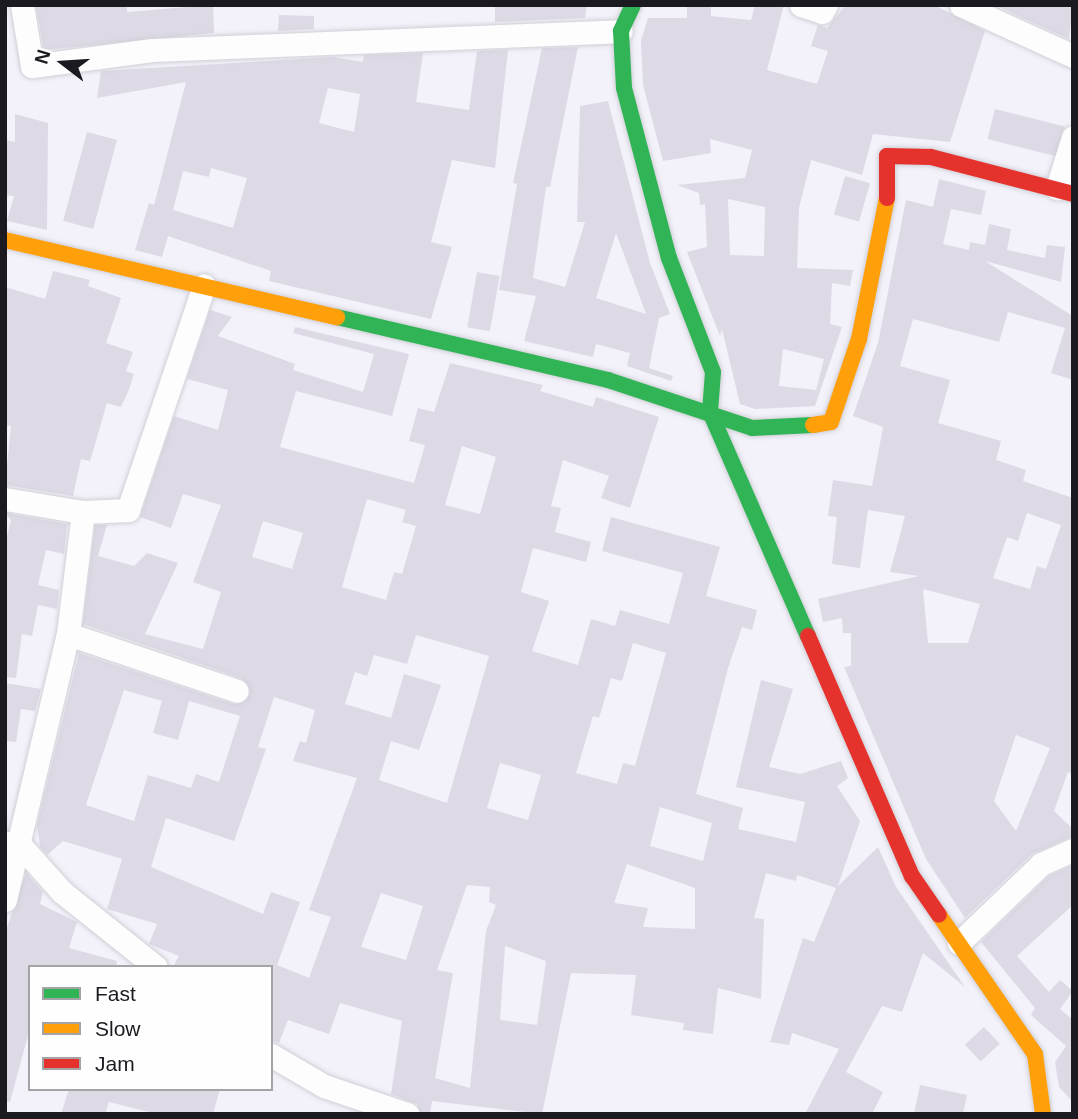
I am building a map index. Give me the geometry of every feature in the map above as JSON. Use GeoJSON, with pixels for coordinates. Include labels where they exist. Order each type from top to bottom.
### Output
{"type":"FeatureCollection","features":[{"type":"Feature","properties":{"kind":"street"},"geometry":{"type":"LineString","coordinates":[[633,5],[621,31],[624,88],[642,163],[690,325],[713,372],[710,412],[900,851],[1035,1054],[1042,1114]]}},
{"type":"Feature","properties":{"kind":"street"},"geometry":{"type":"LineString","coordinates":[[800,5],[822,12],[826,5]]}},
{"type":"Feature","properties":{"kind":"street"},"geometry":{"type":"LineString","coordinates":[[961,5],[1073,56]]}},
{"type":"Feature","properties":{"kind":"street"},"geometry":{"type":"LineString","coordinates":[[17,16],[32,66],[152,50],[621,31]]}},
{"type":"Feature","properties":{"kind":"street"},"geometry":{"type":"LineString","coordinates":[[5,240],[608,380],[752,428],[831,422],[859,340],[891,176],[887,156],[931,157],[1065,191],[1073,137]]}},
{"type":"Feature","properties":{"kind":"street"},"geometry":{"type":"LineString","coordinates":[[5,499],[83,512],[128,510],[204,285]]}},
{"type":"Feature","properties":{"kind":"street"},"geometry":{"type":"LineString","coordinates":[[5,900],[13,844],[68,634],[83,512]]}},
{"type":"Feature","properties":{"kind":"street"},"geometry":{"type":"LineString","coordinates":[[68,634],[237,691]]}},
{"type":"Feature","properties":{"kind":"street"},"geometry":{"type":"LineString","coordinates":[[13,844],[62,892],[153,965]]}},
{"type":"Feature","properties":{"kind":"street"},"geometry":{"type":"LineString","coordinates":[[960,943],[1041,864],[1073,850]]}},
{"type":"Feature","properties":{"kind":"street"},"geometry":{"type":"LineString","coordinates":[[273,1056],[324,1086],[407,1114]]}},
{"type":"Feature","properties":{"kind":"building"},"geometry":{"type":"Polygon","coordinates":[[[36,5],[127,5],[127,12],[213,5],[214,33],[44,50],[36,5]]]}},
{"type":"Feature","properties":{"kind":"building"},"geometry":{"type":"Polygon","coordinates":[[[495,5],[587,5],[585,18],[495,22],[495,5]]]}},
{"type":"Feature","properties":{"kind":"building"},"geometry":{"type":"Polygon","coordinates":[[[687,5],[711,5],[711,16],[751,20],[755,5],[784,5],[767,70],[817,84],[828,51],[811,46],[818,25],[827,28],[846,5],[934,5],[985,31],[950,142],[873,134],[862,175],[811,160],[799,208],[797,268],[853,270],[850,286],[832,283],[830,324],[842,327],[815,406],[755,409],[740,404],[722,329],[720,336],[687,252],[707,247],[705,204],[700,205],[699,193],[677,185],[745,178],[752,150],[710,139],[711,153],[663,161],[643,85],[641,41],[648,18],[687,18],[687,5]],[[728,199],[730,255],[764,256],[765,207],[728,199]],[[783,349],[779,386],[816,390],[824,359],[783,349]]]}},
{"type":"Feature","properties":{"kind":"building"},"geometry":{"type":"Polygon","coordinates":[[[995,5],[1073,5],[1069,39],[1034,23],[995,5]]]}},
{"type":"Feature","properties":{"kind":"building"},"geometry":{"type":"Polygon","coordinates":[[[279,15],[314,16],[314,29],[278,31],[279,15]]]}},
{"type":"Feature","properties":{"kind":"building"},"geometry":{"type":"Polygon","coordinates":[[[578,47],[550,187],[546,187],[533,278],[565,287],[585,222],[577,222],[580,106],[608,101],[650,263],[670,314],[659,318],[649,368],[673,376],[671,381],[627,366],[630,353],[596,344],[593,357],[524,341],[536,296],[499,290],[517,184],[513,183],[542,48],[578,47]],[[616,233],[596,298],[646,314],[616,233]]]}},
{"type":"Feature","properties":{"kind":"building"},"geometry":{"type":"Polygon","coordinates":[[[508,50],[495,168],[452,160],[431,242],[452,247],[431,319],[269,281],[271,271],[168,236],[162,257],[135,250],[149,203],[154,205],[186,82],[97,98],[101,71],[333,57],[363,62],[364,55],[423,53],[416,102],[469,110],[477,51],[508,50]],[[328,88],[319,123],[354,132],[360,94],[328,88]],[[211,168],[209,177],[183,171],[173,210],[233,228],[247,178],[211,168]]]}},
{"type":"Feature","properties":{"kind":"building"},"geometry":{"type":"Polygon","coordinates":[[[995,109],[1065,126],[1057,156],[988,139],[995,109]]]}},
{"type":"Feature","properties":{"kind":"building"},"geometry":{"type":"Polygon","coordinates":[[[15,114],[48,123],[47,230],[7,221],[14,196],[5,195],[5,140],[15,142],[15,114]]]}},
{"type":"Feature","properties":{"kind":"building"},"geometry":{"type":"Polygon","coordinates":[[[87,132],[117,140],[93,229],[63,221],[87,132]]]}},
{"type":"Feature","properties":{"kind":"building"},"geometry":{"type":"Polygon","coordinates":[[[845,176],[870,183],[859,222],[834,214],[845,176]]]}},
{"type":"Feature","properties":{"kind":"building"},"geometry":{"type":"Polygon","coordinates":[[[939,179],[986,191],[981,215],[951,209],[943,244],[969,250],[970,242],[985,245],[989,224],[1011,229],[1007,250],[1045,258],[1047,245],[1065,247],[1061,282],[985,261],[1073,316],[1073,380],[1051,373],[1065,328],[1008,312],[999,342],[913,319],[900,366],[950,380],[938,423],[1001,441],[996,460],[1026,470],[1023,481],[1073,498],[1073,774],[1068,772],[1054,811],[1073,829],[1073,836],[1032,854],[965,918],[926,859],[844,667],[851,666],[851,633],[843,633],[842,618],[823,622],[818,599],[919,576],[890,572],[905,516],[868,510],[860,568],[832,564],[837,517],[828,516],[833,480],[872,486],[883,427],[853,416],[878,343],[906,200],[933,207],[939,179]],[[1027,513],[1018,541],[1007,537],[993,578],[1030,589],[1037,566],[1046,569],[1061,525],[1027,513]],[[923,589],[928,643],[968,643],[980,604],[923,589]],[[1016,735],[994,801],[1016,831],[1050,748],[1016,735]]]}},
{"type":"Feature","properties":{"kind":"building"},"geometry":{"type":"Polygon","coordinates":[[[53,271],[90,280],[88,286],[121,298],[106,343],[133,352],[126,371],[134,374],[128,392],[121,407],[107,403],[90,461],[81,459],[73,496],[5,485],[11,426],[5,425],[5,287],[45,299],[53,271]]]}},
{"type":"Feature","properties":{"kind":"building"},"geometry":{"type":"Polygon","coordinates":[[[477,272],[500,276],[490,331],[467,327],[477,272]]]}},
{"type":"Feature","properties":{"kind":"building"},"geometry":{"type":"Polygon","coordinates":[[[210,310],[232,317],[218,336],[295,364],[293,370],[363,392],[374,354],[293,333],[295,327],[409,354],[392,416],[296,391],[280,447],[414,483],[425,445],[409,441],[418,408],[434,412],[450,363],[543,385],[540,391],[593,407],[596,397],[659,417],[630,508],[601,498],[609,476],[563,460],[551,506],[561,508],[555,532],[591,542],[586,562],[533,548],[521,592],[549,601],[532,651],[578,665],[591,619],[615,626],[620,610],[669,624],[683,573],[602,551],[611,517],[720,547],[706,596],[757,610],[752,630],[742,627],[728,668],[696,794],[743,808],[738,829],[796,842],[805,802],[736,787],[761,680],[793,689],[769,767],[800,774],[841,761],[848,778],[837,786],[860,821],[838,886],[878,847],[896,887],[965,987],[923,953],[902,1012],[882,1006],[846,1072],[883,1092],[872,1114],[805,1114],[839,1049],[792,1033],[789,1045],[770,1042],[803,938],[814,942],[836,888],[797,875],[796,881],[766,873],[754,918],[764,919],[761,999],[718,988],[713,1034],[683,1030],[684,1023],[631,1015],[636,975],[571,973],[542,1114],[432,1101],[430,1114],[421,1114],[417,1104],[391,1094],[402,1021],[340,1003],[329,1034],[288,1020],[279,1043],[273,1042],[273,965],[174,965],[179,956],[149,944],[157,924],[107,909],[122,859],[63,841],[47,855],[40,847],[37,825],[79,653],[233,704],[250,695],[241,678],[83,624],[95,525],[107,525],[98,556],[134,566],[147,553],[178,563],[145,634],[203,649],[221,592],[193,582],[221,505],[183,494],[171,528],[140,517],[174,416],[218,430],[228,390],[187,379],[210,310]],[[462,446],[445,505],[480,514],[496,457],[462,446]],[[367,499],[342,587],[386,600],[394,572],[402,574],[416,526],[402,522],[406,510],[367,499]],[[263,521],[252,557],[292,569],[303,533],[263,521]],[[416,635],[407,664],[374,655],[367,676],[355,672],[345,704],[391,718],[404,674],[441,685],[419,750],[391,741],[379,780],[447,803],[489,656],[416,635]],[[633,643],[622,681],[611,678],[599,718],[593,716],[576,773],[617,784],[623,763],[635,766],[666,653],[633,643]],[[124,690],[86,805],[134,821],[148,775],[191,788],[196,774],[219,782],[240,716],[189,701],[178,740],[153,733],[162,701],[124,690]],[[274,697],[258,747],[266,749],[234,841],[166,818],[151,867],[263,914],[271,892],[300,902],[277,965],[309,978],[331,917],[309,910],[357,778],[293,761],[300,741],[306,743],[315,710],[274,697]],[[500,763],[487,808],[528,820],[541,775],[500,763]],[[660,807],[650,846],[703,861],[712,823],[660,807]],[[627,864],[614,903],[648,908],[643,927],[695,929],[695,888],[627,864]],[[467,885],[437,970],[453,973],[435,1078],[470,1088],[486,931],[496,905],[489,902],[490,887],[467,885]],[[381,893],[361,947],[406,960],[423,906],[381,893]],[[505,946],[500,1020],[537,1025],[546,961],[505,946]]]}},
{"type":"Feature","properties":{"kind":"building"},"geometry":{"type":"Polygon","coordinates":[[[5,513],[67,524],[64,554],[46,550],[38,585],[59,590],[57,609],[38,605],[32,636],[22,634],[16,678],[5,677],[5,545],[11,520],[5,513]]]}},
{"type":"Feature","properties":{"kind":"building"},"geometry":{"type":"Polygon","coordinates":[[[5,683],[41,689],[35,711],[21,709],[16,742],[5,741],[5,683]]]}},
{"type":"Feature","properties":{"kind":"building"},"geometry":{"type":"Polygon","coordinates":[[[1073,865],[1073,905],[1017,956],[1049,992],[1060,980],[1073,991],[1060,1009],[1073,1020],[1073,1102],[1059,1087],[1055,1062],[1066,1046],[1031,1015],[1035,1008],[981,942],[1049,876],[1073,865]]]}},
{"type":"Feature","properties":{"kind":"building"},"geometry":{"type":"Polygon","coordinates":[[[26,873],[43,892],[40,904],[77,922],[69,948],[117,961],[116,965],[28,965],[28,1035],[10,1102],[5,1101],[5,933],[26,873]]]}},
{"type":"Feature","properties":{"kind":"building"},"geometry":{"type":"Polygon","coordinates":[[[984,1027],[1000,1044],[981,1062],[965,1045],[984,1027]]]}},
{"type":"Feature","properties":{"kind":"building"},"geometry":{"type":"Polygon","coordinates":[[[920,1085],[967,1095],[963,1114],[914,1114],[920,1085]]]}},
{"type":"Feature","properties":{"kind":"building"},"geometry":{"type":"Polygon","coordinates":[[[68,1091],[219,1091],[213,1114],[157,1114],[109,1102],[105,1114],[61,1114],[68,1091]]]}},
{"type":"Feature","properties":{"kind":"traffic: fast"},"geometry":{"type":"LineString","coordinates":[[633,5],[621,31],[624,88],[669,258],[713,372],[710,412],[808,636]]}},
{"type":"Feature","properties":{"kind":"traffic: fast"},"geometry":{"type":"LineString","coordinates":[[337,317],[608,380],[752,428],[813,425]]}},
{"type":"Feature","properties":{"kind":"traffic: slow"},"geometry":{"type":"LineString","coordinates":[[813,425],[831,422],[859,339],[887,198]]}},
{"type":"Feature","properties":{"kind":"traffic: slow"},"geometry":{"type":"LineString","coordinates":[[5,240],[337,317]]}},
{"type":"Feature","properties":{"kind":"traffic: slow"},"geometry":{"type":"LineString","coordinates":[[939,915],[1035,1054],[1043,1114]]}},
{"type":"Feature","properties":{"kind":"traffic: jam"},"geometry":{"type":"LineString","coordinates":[[887,198],[887,156],[931,157],[1073,194]]}},
{"type":"Feature","properties":{"kind":"traffic: jam"},"geometry":{"type":"LineString","coordinates":[[808,636],[912,876],[939,915]]}}]}
